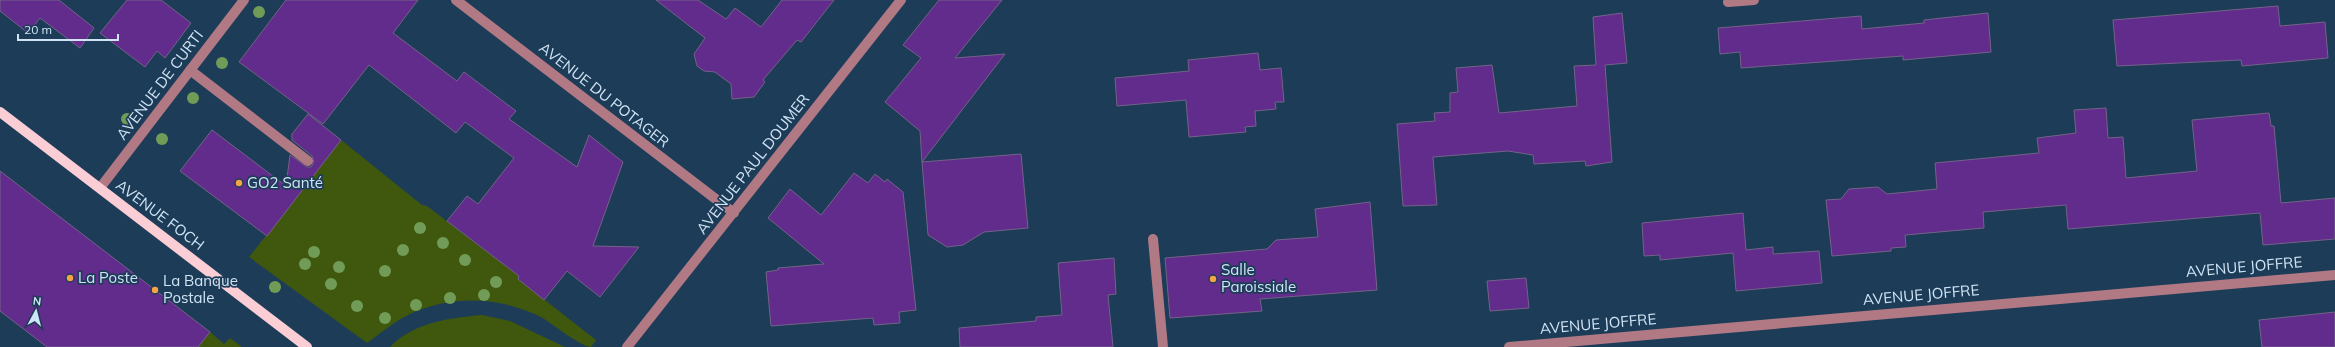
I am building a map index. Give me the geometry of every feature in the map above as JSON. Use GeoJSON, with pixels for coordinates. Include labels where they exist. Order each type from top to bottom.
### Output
{"type":"FeatureCollection","features":[{"type":"Feature","properties":{"kind":"main road","name":"AVENUE FOCH"},"geometry":{"type":"LineString","coordinates":[[0,112],[304,344],[314,347]]}},
{"type":"Feature","properties":{"kind":"street","name":"AVENUE DE CURTI"},"geometry":{"type":"LineString","coordinates":[[100,188],[244,0]]}},
{"type":"Feature","properties":{"kind":"street","name":"AVENUE DU POTAGER"},"geometry":{"type":"LineString","coordinates":[[456,0],[734,213]]}},
{"type":"Feature","properties":{"kind":"street","name":"AVENUE PAUL DOUMER"},"geometry":{"type":"LineString","coordinates":[[627,347],[901,0]]}},
{"type":"Feature","properties":{"kind":"street"},"geometry":{"type":"LineString","coordinates":[[1728,2],[1754,0]]}},
{"type":"Feature","properties":{"kind":"street"},"geometry":{"type":"LineString","coordinates":[[190,70],[308,161]]}},
{"type":"Feature","properties":{"kind":"street"},"geometry":{"type":"LineString","coordinates":[[1154,239],[1163,347]]}},
{"type":"Feature","properties":{"kind":"street","name":"AVENUE JOFFRE"},"geometry":{"type":"LineString","coordinates":[[1509,347],[2335,275]]}},
{"type":"Feature","properties":{"kind":"green space"},"geometry":{"type":"Polygon","coordinates":[[[341,140],[422,205],[427,206],[519,276],[518,279],[596,340],[591,347],[573,339],[539,316],[524,310],[492,302],[476,301],[444,303],[412,313],[394,323],[367,343],[249,257],[341,140]]]}},
{"type":"Feature","properties":{"kind":"green space"},"geometry":{"type":"Polygon","coordinates":[[[482,315],[510,321],[565,347],[390,347],[410,332],[421,327],[445,320],[482,315]]]}},
{"type":"Feature","properties":{"kind":"green space"},"geometry":{"type":"Polygon","coordinates":[[[210,332],[224,344],[230,338],[242,347],[198,347],[210,332]]]}},
{"type":"Feature","properties":{"kind":"building"},"geometry":{"type":"Polygon","coordinates":[[[0,0],[59,0],[94,28],[80,48],[40,18],[28,33],[0,11],[0,0]]]}},
{"type":"Feature","properties":{"kind":"building"},"geometry":{"type":"Polygon","coordinates":[[[127,0],[161,0],[191,23],[165,58],[157,51],[145,67],[100,33],[127,0]]]}},
{"type":"Feature","properties":{"kind":"building"},"geometry":{"type":"Polygon","coordinates":[[[286,0],[418,0],[393,33],[457,81],[464,72],[516,111],[509,119],[577,167],[589,135],[623,162],[593,246],[639,247],[600,297],[567,271],[544,300],[518,279],[519,276],[447,221],[467,196],[478,204],[514,158],[465,122],[456,133],[369,65],[323,124],[239,62],[286,0]]]}},
{"type":"Feature","properties":{"kind":"building"},"geometry":{"type":"Polygon","coordinates":[[[656,0],[698,0],[726,19],[735,8],[761,27],[782,0],[834,0],[801,42],[797,40],[763,80],[765,82],[754,97],[732,99],[731,84],[715,72],[704,71],[697,66],[694,54],[705,38],[656,0]]]}},
{"type":"Feature","properties":{"kind":"building"},"geometry":{"type":"Polygon","coordinates":[[[939,0],[1002,0],[955,58],[1005,54],[922,162],[920,131],[885,102],[921,58],[903,45],[939,0]]]}},
{"type":"Feature","properties":{"kind":"building"},"geometry":{"type":"Polygon","coordinates":[[[2278,6],[2280,26],[2325,22],[2328,58],[2242,66],[2241,60],[2117,66],[2113,20],[2278,6]]]}},
{"type":"Feature","properties":{"kind":"building"},"geometry":{"type":"Polygon","coordinates":[[[1622,13],[1627,63],[1605,65],[1612,162],[1586,166],[1585,161],[1534,164],[1533,155],[1508,151],[1433,157],[1437,205],[1403,206],[1397,124],[1435,121],[1434,113],[1450,112],[1450,93],[1458,92],[1456,68],[1492,65],[1499,113],[1577,106],[1574,66],[1596,65],[1593,17],[1622,13]]]}},
{"type":"Feature","properties":{"kind":"building"},"geometry":{"type":"Polygon","coordinates":[[[1988,13],[1991,52],[1903,60],[1903,56],[1741,68],[1740,52],[1720,54],[1718,28],[1861,16],[1862,29],[1924,23],[1924,20],[1988,13]]]}},
{"type":"Feature","properties":{"kind":"building"},"geometry":{"type":"Polygon","coordinates":[[[1258,53],[1260,70],[1281,68],[1284,102],[1275,102],[1276,109],[1255,111],[1256,126],[1245,127],[1246,132],[1189,137],[1186,100],[1117,106],[1115,78],[1189,71],[1188,60],[1258,53]]]}},
{"type":"Feature","properties":{"kind":"building"},"geometry":{"type":"Polygon","coordinates":[[[2106,108],[2108,138],[2123,137],[2126,178],[2197,171],[2192,120],[2269,113],[2271,126],[2274,126],[2281,203],[2335,198],[2335,239],[2263,245],[2260,213],[2068,229],[2066,205],[1983,212],[1984,228],[1905,235],[1906,247],[1891,248],[1891,251],[1832,256],[1826,200],[1841,199],[1849,189],[1878,187],[1887,194],[1937,189],[1935,163],[2039,153],[2037,138],[2076,133],[2074,110],[2106,108]]]}},
{"type":"Feature","properties":{"kind":"building","name":"GO2 Santé"},"geometry":{"type":"Polygon","coordinates":[[[308,114],[341,140],[267,236],[180,171],[212,130],[286,186],[290,155],[307,167],[311,167],[314,162],[312,156],[292,140],[292,134],[308,114]]]}},
{"type":"Feature","properties":{"kind":"building"},"geometry":{"type":"Polygon","coordinates":[[[1021,154],[1028,228],[984,232],[963,245],[947,247],[928,235],[922,162],[1021,154]]]}},
{"type":"Feature","properties":{"kind":"building","name":"La Poste"},"geometry":{"type":"Polygon","coordinates":[[[0,171],[210,332],[198,347],[47,347],[0,311],[0,171]]]}},
{"type":"Feature","properties":{"kind":"building"},"geometry":{"type":"Polygon","coordinates":[[[854,173],[868,183],[875,174],[885,182],[887,179],[903,192],[916,310],[899,312],[900,323],[874,325],[873,318],[771,326],[766,272],[778,270],[778,268],[824,264],[768,218],[790,189],[821,215],[854,173]]]}},
{"type":"Feature","properties":{"kind":"building"},"geometry":{"type":"Polygon","coordinates":[[[1370,202],[1377,290],[1260,299],[1262,311],[1170,318],[1165,258],[1267,249],[1276,240],[1318,237],[1315,209],[1370,202]]]}},
{"type":"Feature","properties":{"kind":"building"},"geometry":{"type":"Polygon","coordinates":[[[1743,213],[1746,250],[1773,247],[1773,254],[1819,251],[1822,283],[1736,291],[1733,253],[1660,260],[1660,255],[1644,256],[1642,223],[1743,213]]]}},
{"type":"Feature","properties":{"kind":"building"},"geometry":{"type":"Polygon","coordinates":[[[1114,258],[1116,294],[1108,295],[1113,347],[960,347],[959,328],[1036,321],[1036,317],[1062,315],[1058,263],[1114,258]]]}},
{"type":"Feature","properties":{"kind":"building"},"geometry":{"type":"Polygon","coordinates":[[[1526,278],[1529,308],[1490,311],[1487,281],[1526,278]]]}},
{"type":"Feature","properties":{"kind":"building"},"geometry":{"type":"Polygon","coordinates":[[[2335,312],[2335,347],[2262,347],[2259,320],[2335,312]]]}},
{"type":"Feature","properties":{"kind":"place","name":"GO2 Santé"},"geometry":{"type":"Point","coordinates":[239,183]}},
{"type":"Feature","properties":{"kind":"place","name":"La Poste"},"geometry":{"type":"Point","coordinates":[70,278]}},
{"type":"Feature","properties":{"kind":"place","name":"Salle Paroissiale"},"geometry":{"type":"Point","coordinates":[1213,279]}},
{"type":"Feature","properties":{"kind":"place","name":"La Banque Postale"},"geometry":{"type":"Point","coordinates":[155,290]}}]}
